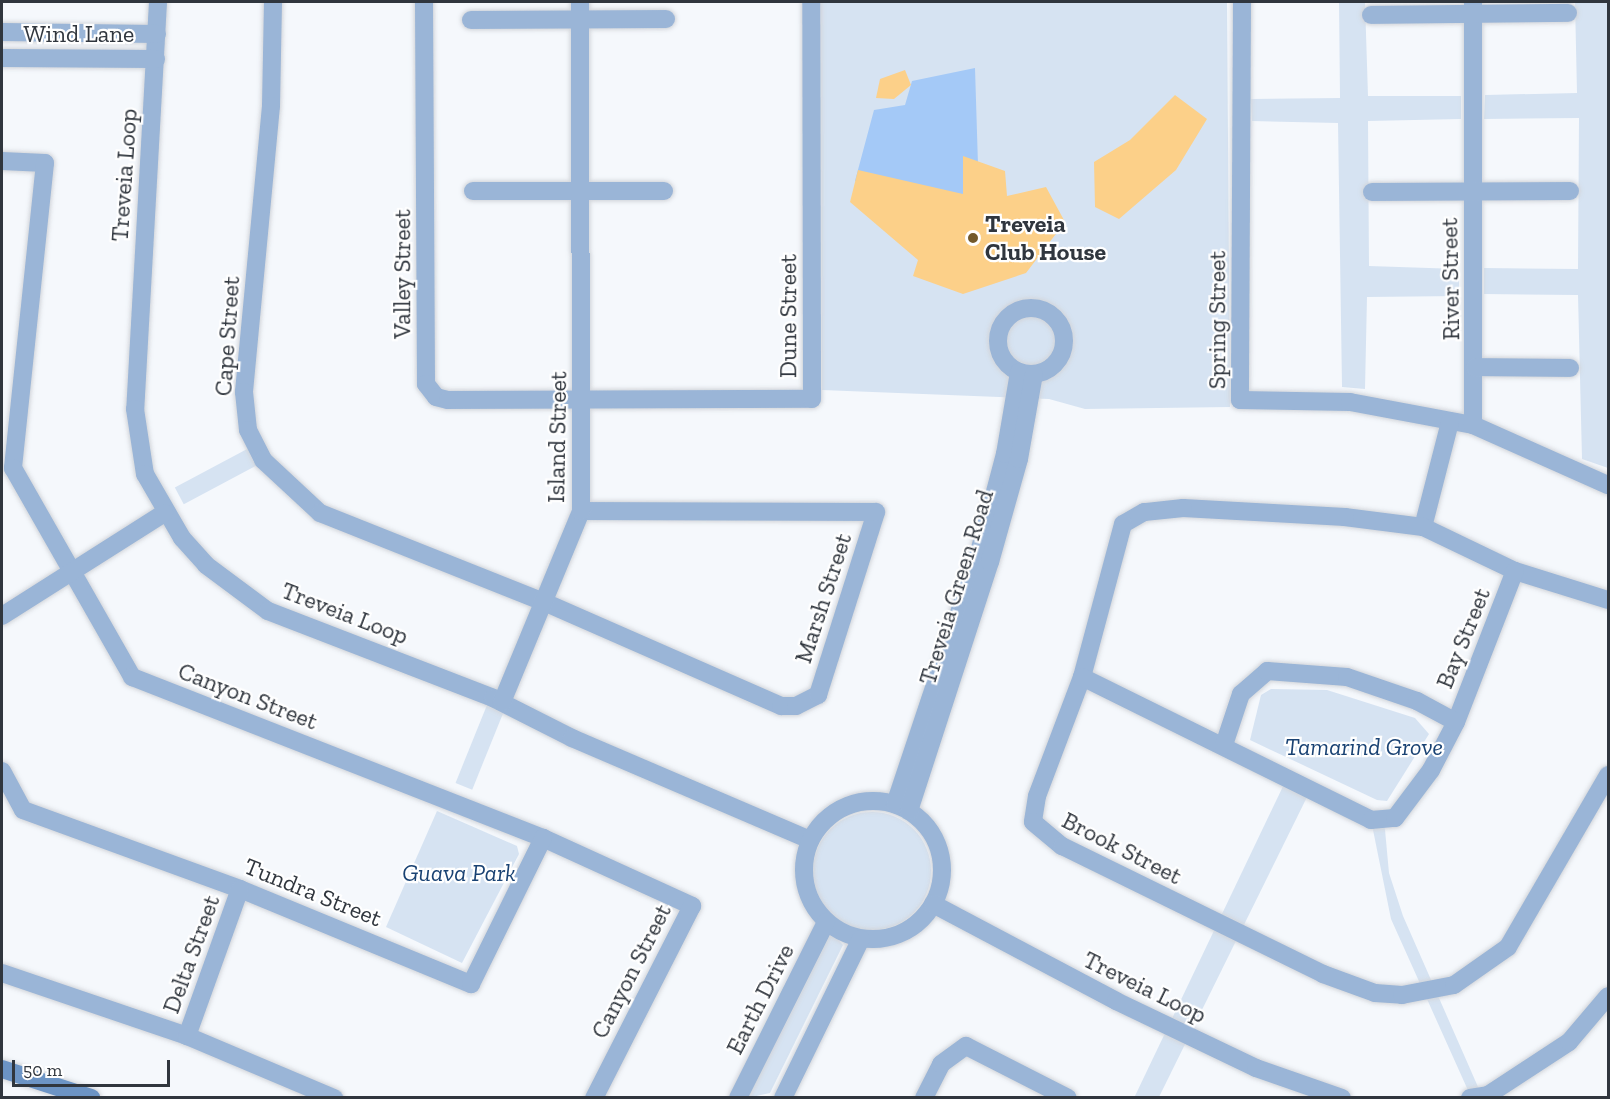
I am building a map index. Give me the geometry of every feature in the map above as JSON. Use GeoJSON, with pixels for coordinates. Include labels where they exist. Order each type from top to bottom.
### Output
{"type":"FeatureCollection","features":[{"type":"Feature","properties":{"kind":"street","name":"Treveia Loop"},"geometry":{"type":"LineString","coordinates":[[158,2],[135,409],[145,474],[164,513],[206,565],[268,611],[364,644],[502,702],[572,738],[810,840]]}},
{"type":"Feature","properties":{"kind":"street","name":"Cape Street"},"geometry":{"type":"LineString","coordinates":[[273,2],[271,106],[244,392],[248,430],[263,460],[320,513],[544,602]]}},
{"type":"Feature","properties":{"kind":"street","name":"Valley Street"},"geometry":{"type":"LineString","coordinates":[[424,2],[426,384],[436,398],[448,400],[582,399]]}},
{"type":"Feature","properties":{"kind":"street","name":"Dune Street"},"geometry":{"type":"LineString","coordinates":[[582,399],[812,399],[811,2]]}},
{"type":"Feature","properties":{"kind":"street","name":"Spring Street"},"geometry":{"type":"LineString","coordinates":[[1242,2],[1240,400],[1350,402],[1473,425],[1608,485]]}},
{"type":"Feature","properties":{"kind":"street"},"geometry":{"type":"LineString","coordinates":[[1371,15],[1473,9],[1568,13]]}},
{"type":"Feature","properties":{"kind":"street","name":"River Street"},"geometry":{"type":"LineString","coordinates":[[1473,9],[1475,368],[1473,425]]}},
{"type":"Feature","properties":{"kind":"street","name":"Island Street"},"geometry":{"type":"LineString","coordinates":[[502,702],[581,512],[583,193],[580,11]]}},
{"type":"Feature","properties":{"kind":"street"},"geometry":{"type":"LineString","coordinates":[[471,20],[580,11],[666,19]]}},
{"type":"Feature","properties":{"kind":"street","name":"Wind Lane"},"geometry":{"type":"LineString","coordinates":[[2,32],[157,34]]}},
{"type":"Feature","properties":{"kind":"street","name":"Wind Lane"},"geometry":{"type":"LineString","coordinates":[[2,58],[156,59]]}},
{"type":"Feature","properties":{"kind":"street","name":"Canyon Street"},"geometry":{"type":"LineString","coordinates":[[2,161],[45,163],[13,468],[70,573],[132,677],[543,838],[692,906],[594,1098]]}},
{"type":"Feature","properties":{"kind":"street"},"geometry":{"type":"LineString","coordinates":[[473,190],[583,193],[664,191]]}},
{"type":"Feature","properties":{"kind":"street","name":"River Street"},"geometry":{"type":"LineString","coordinates":[[1372,192],[1570,191]]}},
{"type":"Feature","properties":{"kind":"street","name":"River Street"},"geometry":{"type":"LineString","coordinates":[[1475,368],[1570,368]]}},
{"type":"Feature","properties":{"kind":"street","name":"Treveia Green Road"},"geometry":{"type":"LineString","coordinates":[[902,808],[990,562],[1019,459],[1026,373]]}},
{"type":"Feature","properties":{"kind":"street"},"geometry":{"type":"LineString","coordinates":[[1423,527],[1450,422]]}},
{"type":"Feature","properties":{"kind":"street","name":"Brook Street"},"geometry":{"type":"LineString","coordinates":[[1608,600],[1515,572],[1423,527],[1333,516],[1183,508],[1144,512],[1123,524],[1082,677],[1037,796],[1033,822],[1042,834],[1323,974],[1375,993],[1402,995],[1454,985],[1508,947],[1608,775]]}},
{"type":"Feature","properties":{"kind":"street","name":"Marsh Street"},"geometry":{"type":"LineString","coordinates":[[544,602],[781,706],[796,706],[818,695],[876,512],[581,512]]}},
{"type":"Feature","properties":{"kind":"street"},"geometry":{"type":"LineString","coordinates":[[2,616],[164,513]]}},
{"type":"Feature","properties":{"kind":"street","name":"Bay Street"},"geometry":{"type":"LineString","coordinates":[[1082,677],[1224,745],[1371,820],[1395,818],[1431,770],[1456,722],[1515,572]]}},
{"type":"Feature","properties":{"kind":"street","name":"Bay Street"},"geometry":{"type":"LineString","coordinates":[[1224,745],[1241,694],[1267,672],[1347,677],[1417,701],[1456,722]]}},
{"type":"Feature","properties":{"kind":"street","name":"Tundra Street"},"geometry":{"type":"LineString","coordinates":[[2,771],[23,810],[240,889],[471,984],[543,838]]}},
{"type":"Feature","properties":{"kind":"street"},"geometry":{"type":"LineString","coordinates":[[855,803],[902,808],[931,833],[942,863],[933,904],[903,933],[861,939],[826,922],[812,904],[804,884],[810,840],[822,823],[855,803]]}},
{"type":"Feature","properties":{"kind":"street","name":"Delta Street"},"geometry":{"type":"LineString","coordinates":[[187,1036],[240,889]]}},
{"type":"Feature","properties":{"kind":"street","name":"Treveia Loop"},"geometry":{"type":"LineString","coordinates":[[933,904],[1116,1001],[1256,1068],[1342,1098]]}},
{"type":"Feature","properties":{"kind":"street","name":"Earth Drive"},"geometry":{"type":"LineString","coordinates":[[738,1098],[826,922]]}},
{"type":"Feature","properties":{"kind":"street"},"geometry":{"type":"LineString","coordinates":[[783,1098],[861,939]]}},
{"type":"Feature","properties":{"kind":"street"},"geometry":{"type":"LineString","coordinates":[[2,973],[187,1036],[334,1098]]}},
{"type":"Feature","properties":{"kind":"street"},"geometry":{"type":"LineString","coordinates":[[1470,1098],[1489,1096],[1569,1042],[1608,996]]}},
{"type":"Feature","properties":{"kind":"street"},"geometry":{"type":"LineString","coordinates":[[924,1098],[941,1064],[966,1046],[1068,1098]]}},
{"type":"Feature","properties":{"kind":"street"},"geometry":{"type":"LineString","coordinates":[[2,1069],[91,1098]]}},
{"type":"Feature","properties":{"kind":"green space"},"geometry":{"type":"Polygon","coordinates":[[[821,2],[1227,2],[1230,407],[1085,409],[1049,399],[822,390],[821,2]]]}},
{"type":"Feature","properties":{"kind":"green space"},"geometry":{"type":"Polygon","coordinates":[[[1339,2],[1365,2],[1368,96],[1461,96],[1461,119],[1368,121],[1369,266],[1459,269],[1459,296],[1367,297],[1365,389],[1342,387],[1338,123],[1252,121],[1251,99],[1340,98],[1339,2]]]}},
{"type":"Feature","properties":{"kind":"green space"},"geometry":{"type":"Polygon","coordinates":[[[1575,2],[1608,2],[1608,468],[1582,459],[1578,295],[1484,294],[1484,268],[1578,269],[1579,118],[1484,119],[1485,95],[1577,93],[1575,2]]]}},
{"type":"Feature","properties":{"kind":"green space"},"geometry":{"type":"Polygon","coordinates":[[[249,448],[258,465],[184,504],[175,487],[249,448]]]}},
{"type":"Feature","properties":{"kind":"green space","name":"Tamarind Grove"},"geometry":{"type":"Polygon","coordinates":[[[1271,689],[1327,690],[1415,718],[1429,734],[1387,801],[1377,800],[1250,740],[1261,695],[1271,689]]]}},
{"type":"Feature","properties":{"kind":"green space"},"geometry":{"type":"Polygon","coordinates":[[[487,705],[504,712],[472,790],[456,783],[487,705]]]}},
{"type":"Feature","properties":{"kind":"green space"},"geometry":{"type":"Polygon","coordinates":[[[1287,778],[1310,791],[1159,1097],[1134,1098],[1287,778]]]}},
{"type":"Feature","properties":{"kind":"green space","name":"Guava Park"},"geometry":{"type":"Polygon","coordinates":[[[437,811],[517,846],[519,854],[462,963],[386,927],[437,811]]]}},
{"type":"Feature","properties":{"kind":"green space"},"geometry":{"type":"Polygon","coordinates":[[[872,812],[905,822],[921,838],[931,871],[921,904],[905,920],[872,930],[839,920],[823,904],[813,871],[823,838],[839,822],[872,812]]]}},
{"type":"Feature","properties":{"kind":"green space"},"geometry":{"type":"Polygon","coordinates":[[[1384,819],[1389,873],[1403,916],[1482,1096],[1471,1097],[1391,919],[1371,820],[1384,819]]]}},
{"type":"Feature","properties":{"kind":"green space"},"geometry":{"type":"Polygon","coordinates":[[[835,936],[843,945],[770,1093],[748,1098],[828,937],[835,936]]]}},
{"type":"Feature","properties":{"kind":"water"},"geometry":{"type":"Polygon","coordinates":[[[975,68],[978,165],[966,206],[855,181],[874,110],[905,105],[912,81],[975,68]]]}},
{"type":"Feature","properties":{"kind":"building"},"geometry":{"type":"Polygon","coordinates":[[[905,70],[911,85],[894,99],[876,98],[880,79],[905,70]]]}},
{"type":"Feature","properties":{"kind":"building"},"geometry":{"type":"Polygon","coordinates":[[[1175,95],[1207,119],[1176,170],[1119,219],[1095,207],[1094,162],[1130,140],[1175,95]]]}},
{"type":"Feature","properties":{"kind":"building","name":"Treveia Club House"},"geometry":{"type":"Polygon","coordinates":[[[963,156],[1005,171],[1007,196],[1046,187],[1065,222],[1026,273],[963,294],[913,276],[918,260],[850,202],[858,170],[963,194],[963,156]]]}},
{"type":"Feature","properties":{"kind":"place","name":"Treveia Club House"},"geometry":{"type":"Point","coordinates":[973,238]}}]}
